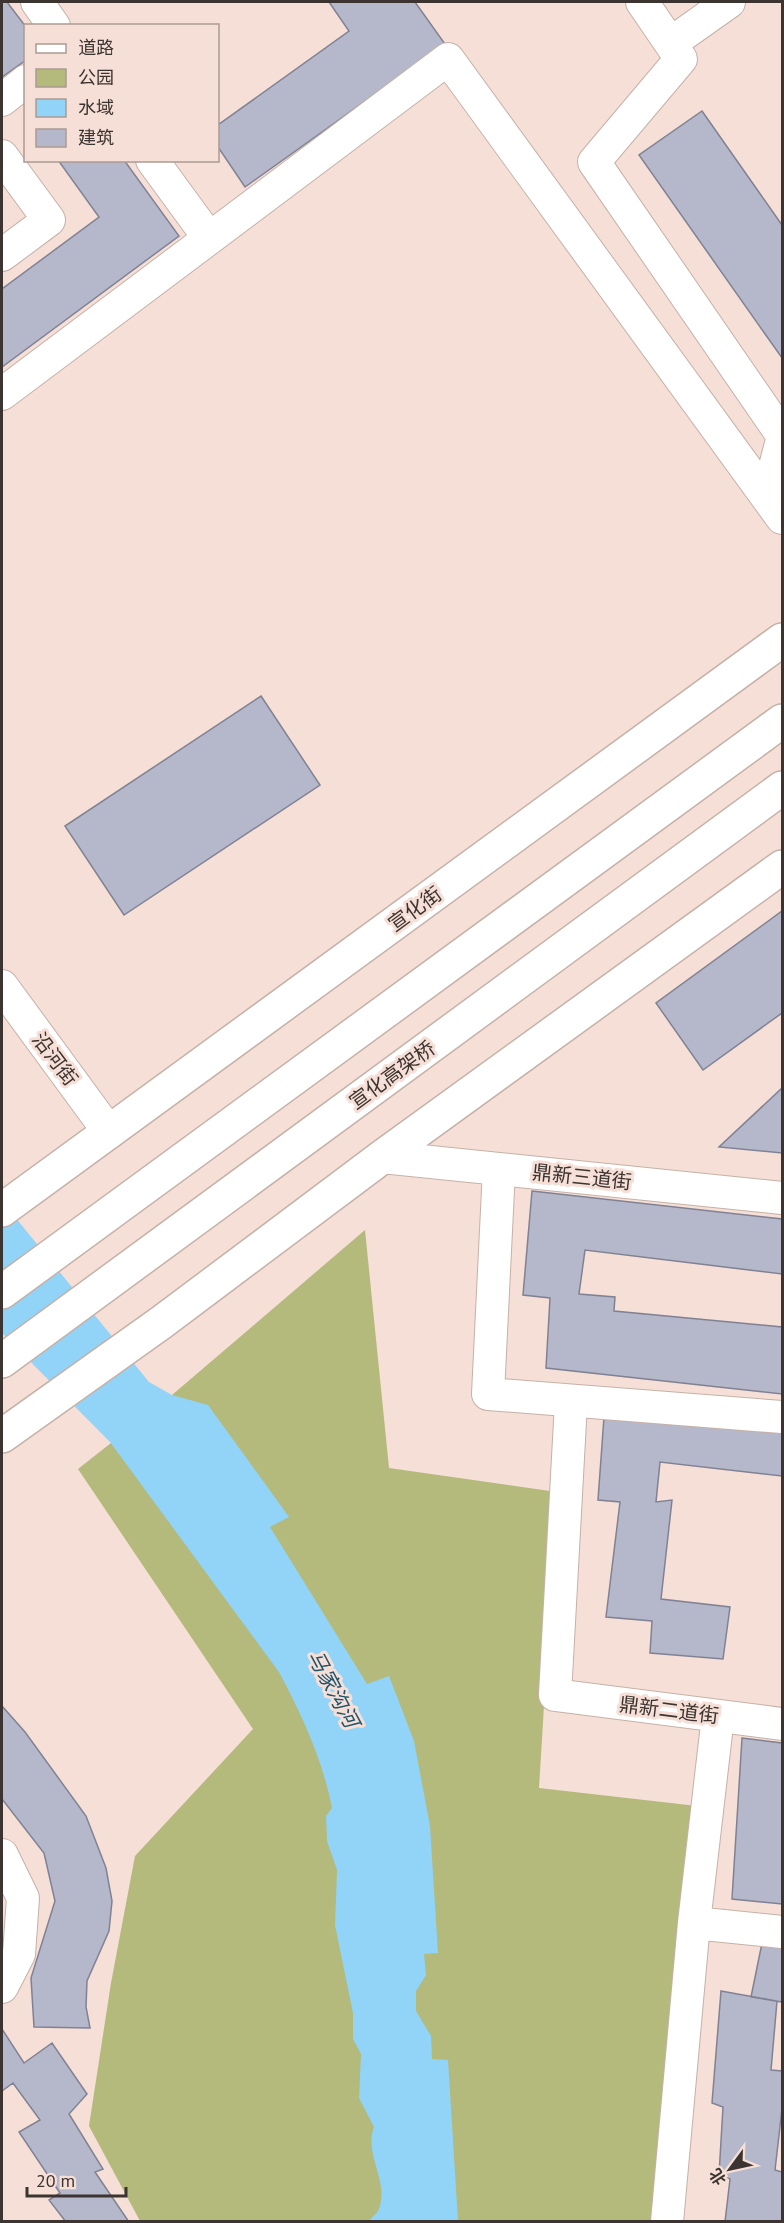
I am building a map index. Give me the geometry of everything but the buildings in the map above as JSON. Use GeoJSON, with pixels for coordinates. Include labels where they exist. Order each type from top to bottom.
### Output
{"type":"FeatureCollection","features":[{"type":"Feature","properties":{"kind":"highway","name":"宣化街"},"geometry":{"type":"LineString","coordinates":[[2,1210],[783,640]]}},
{"type":"Feature","properties":{"kind":"highway"},"geometry":{"type":"LineString","coordinates":[[2,1292],[783,721]]}},
{"type":"Feature","properties":{"kind":"highway","name":"宣化高架桥"},"geometry":{"type":"LineString","coordinates":[[2,1361],[783,788]]}},
{"type":"Feature","properties":{"kind":"highway"},"geometry":{"type":"LineString","coordinates":[[9,1431],[162,1322],[382,1157],[783,867]]}},
{"type":"Feature","properties":{"kind":"street"},"geometry":{"type":"LineString","coordinates":[[37,2],[53,24]]}},
{"type":"Feature","properties":{"kind":"street"},"geometry":{"type":"LineString","coordinates":[[642,2],[681,59],[594,162],[783,435]]}},
{"type":"Feature","properties":{"kind":"street"},"geometry":{"type":"LineString","coordinates":[[670,43],[729,2]]}},
{"type":"Feature","properties":{"kind":"street"},"geometry":{"type":"LineString","coordinates":[[2,394],[448,60],[775,507]]}},
{"type":"Feature","properties":{"kind":"street"},"geometry":{"type":"LineString","coordinates":[[2,100],[24,83]]}},
{"type":"Feature","properties":{"kind":"street"},"geometry":{"type":"LineString","coordinates":[[2,156],[49,219],[2,255]]}},
{"type":"Feature","properties":{"kind":"street"},"geometry":{"type":"LineString","coordinates":[[154,162],[209,238]]}},
{"type":"Feature","properties":{"kind":"street"},"geometry":{"type":"LineString","coordinates":[[775,507],[783,440]]}},
{"type":"Feature","properties":{"kind":"street","name":"沿河街"},"geometry":{"type":"LineString","coordinates":[[2,986],[110,1132]]}},
{"type":"Feature","properties":{"kind":"street","name":"鼎新三道街"},"geometry":{"type":"LineString","coordinates":[[382,1157],[783,1198]]}},
{"type":"Feature","properties":{"kind":"street"},"geometry":{"type":"LineString","coordinates":[[499,1169],[489,1394],[571,1403],[783,1417]]}},
{"type":"Feature","properties":{"kind":"street","name":"鼎新二道街"},"geometry":{"type":"LineString","coordinates":[[571,1403],[555,1695],[783,1724]]}},
{"type":"Feature","properties":{"kind":"street"},"geometry":{"type":"LineString","coordinates":[[667,2222],[694,1923],[718,1716]]}},
{"type":"Feature","properties":{"kind":"street"},"geometry":{"type":"LineString","coordinates":[[2,1856],[23,1898],[19,1954],[2,1988]]}},
{"type":"Feature","properties":{"kind":"street"},"geometry":{"type":"LineString","coordinates":[[694,1923],[783,1932]]}},
{"type":"Feature","properties":{"kind":"green space"},"geometry":{"type":"Polygon","coordinates":[[[365,1230],[389,1468],[557,1492],[539,1788],[697,1806],[657,2221],[140,2221],[89,2126],[111,1983],[135,1856],[253,1729],[78,1469],[172,1395],[365,1230]]]}},
{"type":"Feature","properties":{"kind":"water","name":"马家沟河"},"geometry":{"type":"Polygon","coordinates":[[[2,1201],[149,1382],[172,1395],[208,1405],[289,1517],[270,1527],[367,1684],[389,1676],[414,1741],[430,1826],[438,1953],[424,1954],[426,1975],[416,1991],[416,2011],[431,2036],[432,2059],[448,2060],[458,2221],[369,2221],[378,2211],[381,2200],[380,2179],[372,2148],[374,2127],[359,2098],[361,2054],[353,2039],[353,2013],[335,1925],[337,1870],[327,1841],[326,1816],[332,1808],[317,1756],[304,1722],[279,1672],[110,1442],[2,1333],[2,1201]]]}}]}
